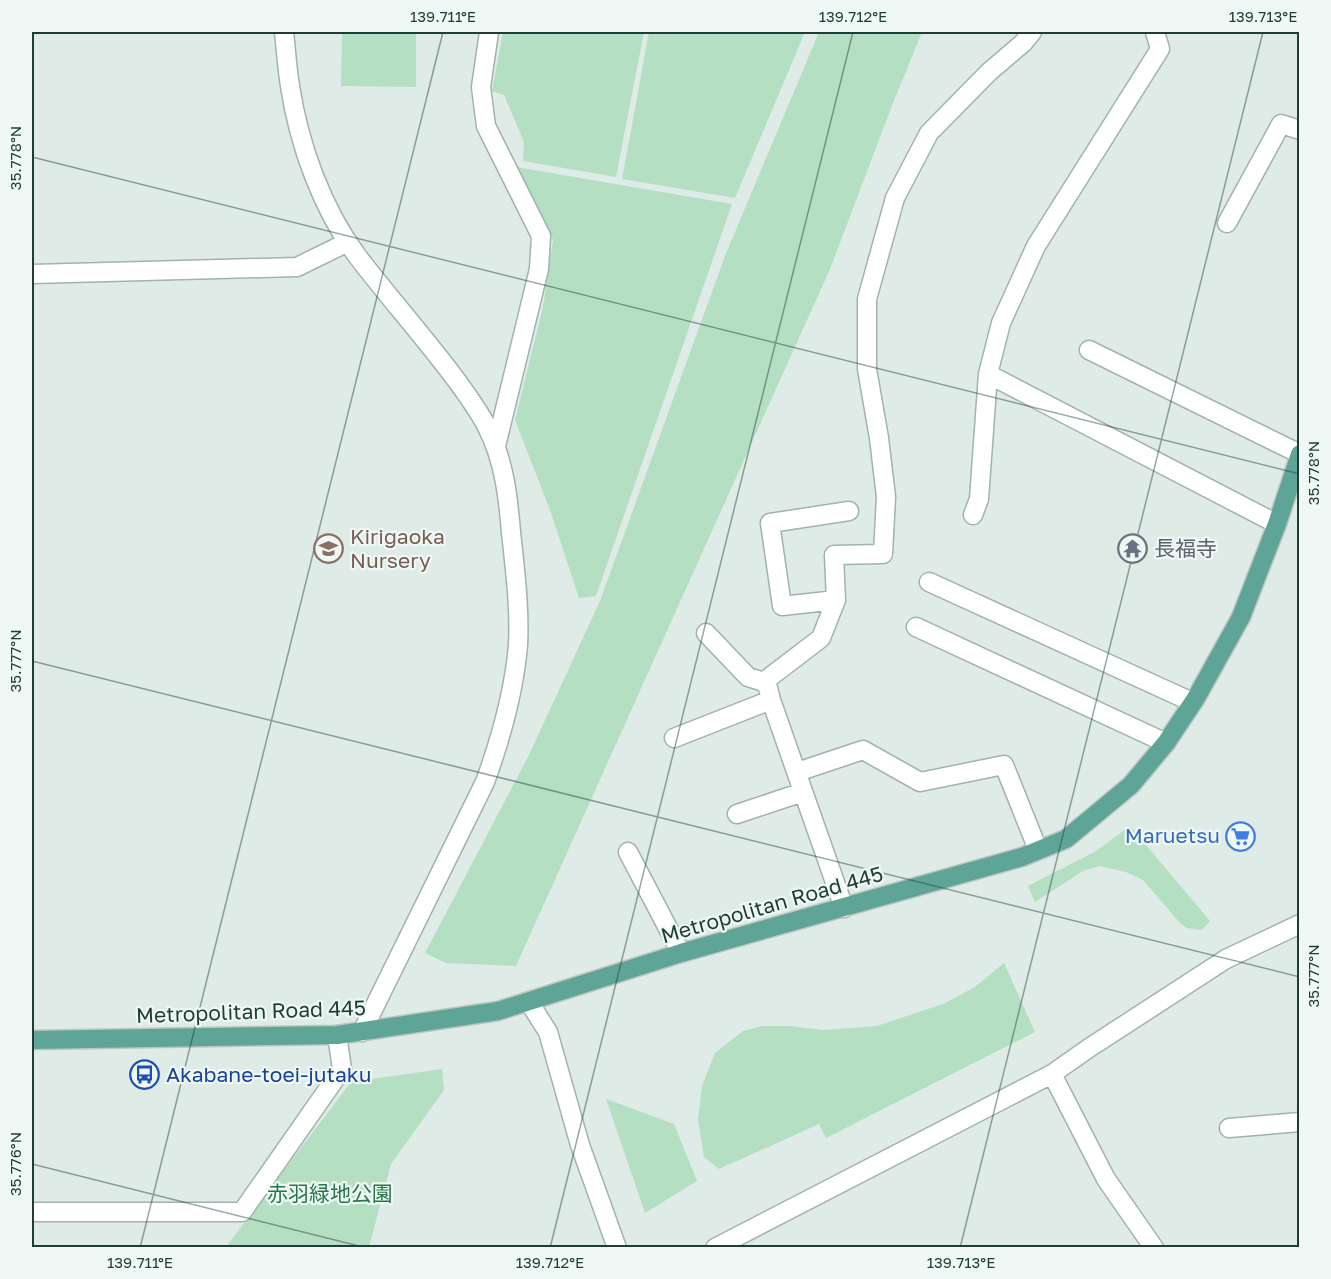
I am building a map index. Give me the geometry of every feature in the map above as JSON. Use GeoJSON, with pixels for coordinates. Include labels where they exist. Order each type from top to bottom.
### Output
{"type":"FeatureCollection","features":[{"type":"Feature","properties":{"kind":"main road","name":"Metropolitan Road 445"},"geometry":{"type":"LineString","coordinates":[[32,1040],[337,1035],[498,1011],[681,953],[1022,857],[1066,839],[1131,785],[1166,743],[1192,702],[1241,617],[1277,524],[1299,454]]}},
{"type":"Feature","properties":{"kind":"street"},"geometry":{"type":"LineString","coordinates":[[284,32],[290,87],[300,131],[324,197],[348,242],[474,405],[496,446],[508,499],[517,588],[518,645],[510,701],[499,743],[485,782],[362,1032]]}},
{"type":"Feature","properties":{"kind":"street"},"geometry":{"type":"LineString","coordinates":[[489,32],[482,87],[486,126],[541,236],[539,269],[496,446]]}},
{"type":"Feature","properties":{"kind":"street"},"geometry":{"type":"LineString","coordinates":[[844,908],[766,680],[821,638],[836,600],[834,555],[883,554],[886,497],[867,369],[867,299],[895,198],[929,134],[989,72],[1023,43],[1032,32]]}},
{"type":"Feature","properties":{"kind":"street"},"geometry":{"type":"LineString","coordinates":[[973,515],[979,499],[988,374],[1001,323],[1036,246],[1160,49],[1155,32]]}},
{"type":"Feature","properties":{"kind":"street"},"geometry":{"type":"LineString","coordinates":[[1227,223],[1281,124],[1299,130]]}},
{"type":"Feature","properties":{"kind":"street"},"geometry":{"type":"LineString","coordinates":[[32,274],[297,267],[348,242]]}},
{"type":"Feature","properties":{"kind":"street"},"geometry":{"type":"LineString","coordinates":[[1089,350],[1299,454]]}},
{"type":"Feature","properties":{"kind":"street"},"geometry":{"type":"LineString","coordinates":[[988,374],[1277,524]]}},
{"type":"Feature","properties":{"kind":"street"},"geometry":{"type":"LineString","coordinates":[[836,600],[782,606],[770,523],[849,511]]}},
{"type":"Feature","properties":{"kind":"street"},"geometry":{"type":"LineString","coordinates":[[929,582],[1192,702]]}},
{"type":"Feature","properties":{"kind":"street"},"geometry":{"type":"LineString","coordinates":[[915,627],[1166,743]]}},
{"type":"Feature","properties":{"kind":"street"},"geometry":{"type":"LineString","coordinates":[[706,633],[748,677],[769,692]]}},
{"type":"Feature","properties":{"kind":"street"},"geometry":{"type":"LineString","coordinates":[[674,738],[769,692]]}},
{"type":"Feature","properties":{"kind":"street"},"geometry":{"type":"LineString","coordinates":[[796,772],[863,750],[920,783],[1004,765],[1038,850]]}},
{"type":"Feature","properties":{"kind":"street"},"geometry":{"type":"LineString","coordinates":[[737,814],[803,792]]}},
{"type":"Feature","properties":{"kind":"street"},"geometry":{"type":"LineString","coordinates":[[628,852],[681,953]]}},
{"type":"Feature","properties":{"kind":"street"},"geometry":{"type":"LineString","coordinates":[[716,1248],[1052,1074],[1226,959],[1299,924]]}},
{"type":"Feature","properties":{"kind":"street"},"geometry":{"type":"LineString","coordinates":[[529,1002],[548,1032],[580,1145],[617,1248]]}},
{"type":"Feature","properties":{"kind":"street"},"geometry":{"type":"LineString","coordinates":[[32,1212],[242,1212],[342,1069],[337,1035]]}},
{"type":"Feature","properties":{"kind":"street"},"geometry":{"type":"LineString","coordinates":[[1052,1074],[1106,1179],[1154,1248]]}},
{"type":"Feature","properties":{"kind":"street"},"geometry":{"type":"LineString","coordinates":[[1229,1128],[1299,1122]]}},
{"type":"Feature","properties":{"kind":"green space"},"geometry":{"type":"Polygon","coordinates":[[[342,32],[416,32],[416,87],[341,86],[342,32]]]}},
{"type":"Feature","properties":{"kind":"green space"},"geometry":{"type":"Polygon","coordinates":[[[503,32],[644,32],[616,177],[523,161],[524,142],[504,95],[492,91],[503,32]]]}},
{"type":"Feature","properties":{"kind":"green space"},"geometry":{"type":"Polygon","coordinates":[[[649,32],[805,32],[735,198],[622,179],[649,32]]]}},
{"type":"Feature","properties":{"kind":"green space"},"geometry":{"type":"Polygon","coordinates":[[[819,32],[922,32],[830,269],[516,966],[446,963],[425,953],[529,755],[600,601],[725,256],[819,32]]]}},
{"type":"Feature","properties":{"kind":"green space"},"geometry":{"type":"Polygon","coordinates":[[[516,167],[732,204],[596,596],[579,598],[550,510],[515,420],[543,307],[553,240],[516,167]]]}},
{"type":"Feature","properties":{"kind":"green space"},"geometry":{"type":"Polygon","coordinates":[[[1130,826],[1210,921],[1202,930],[1187,928],[1180,923],[1143,880],[1126,872],[1100,866],[1083,871],[1035,902],[1028,886],[1096,851],[1130,826]]]}},
{"type":"Feature","properties":{"kind":"green space"},"geometry":{"type":"Polygon","coordinates":[[[1004,963],[1035,1032],[826,1138],[819,1124],[719,1169],[704,1157],[698,1120],[702,1086],[715,1053],[743,1031],[762,1026],[823,1030],[877,1026],[943,1004],[975,987],[1004,963]]]}},
{"type":"Feature","properties":{"kind":"green space","name":"赤羽緑地公園"},"geometry":{"type":"Polygon","coordinates":[[[442,1069],[444,1090],[391,1164],[369,1247],[225,1248],[351,1082],[442,1069]]]}},
{"type":"Feature","properties":{"kind":"green space"},"geometry":{"type":"Polygon","coordinates":[[[606,1099],[674,1124],[697,1181],[645,1213],[606,1099]]]}},
{"type":"Feature","properties":{"kind":"place","name":"Kirigaoka Nursery"},"geometry":{"type":"Point","coordinates":[329,549]}},
{"type":"Feature","properties":{"kind":"place","name":"長福寺"},"geometry":{"type":"Point","coordinates":[1133,549]}},
{"type":"Feature","properties":{"kind":"place","name":"Maruetsu"},"geometry":{"type":"Point","coordinates":[1241,836]}},
{"type":"Feature","properties":{"kind":"place","name":"Akabane-toei-jutaku"},"geometry":{"type":"Point","coordinates":[145,1075]}}]}
